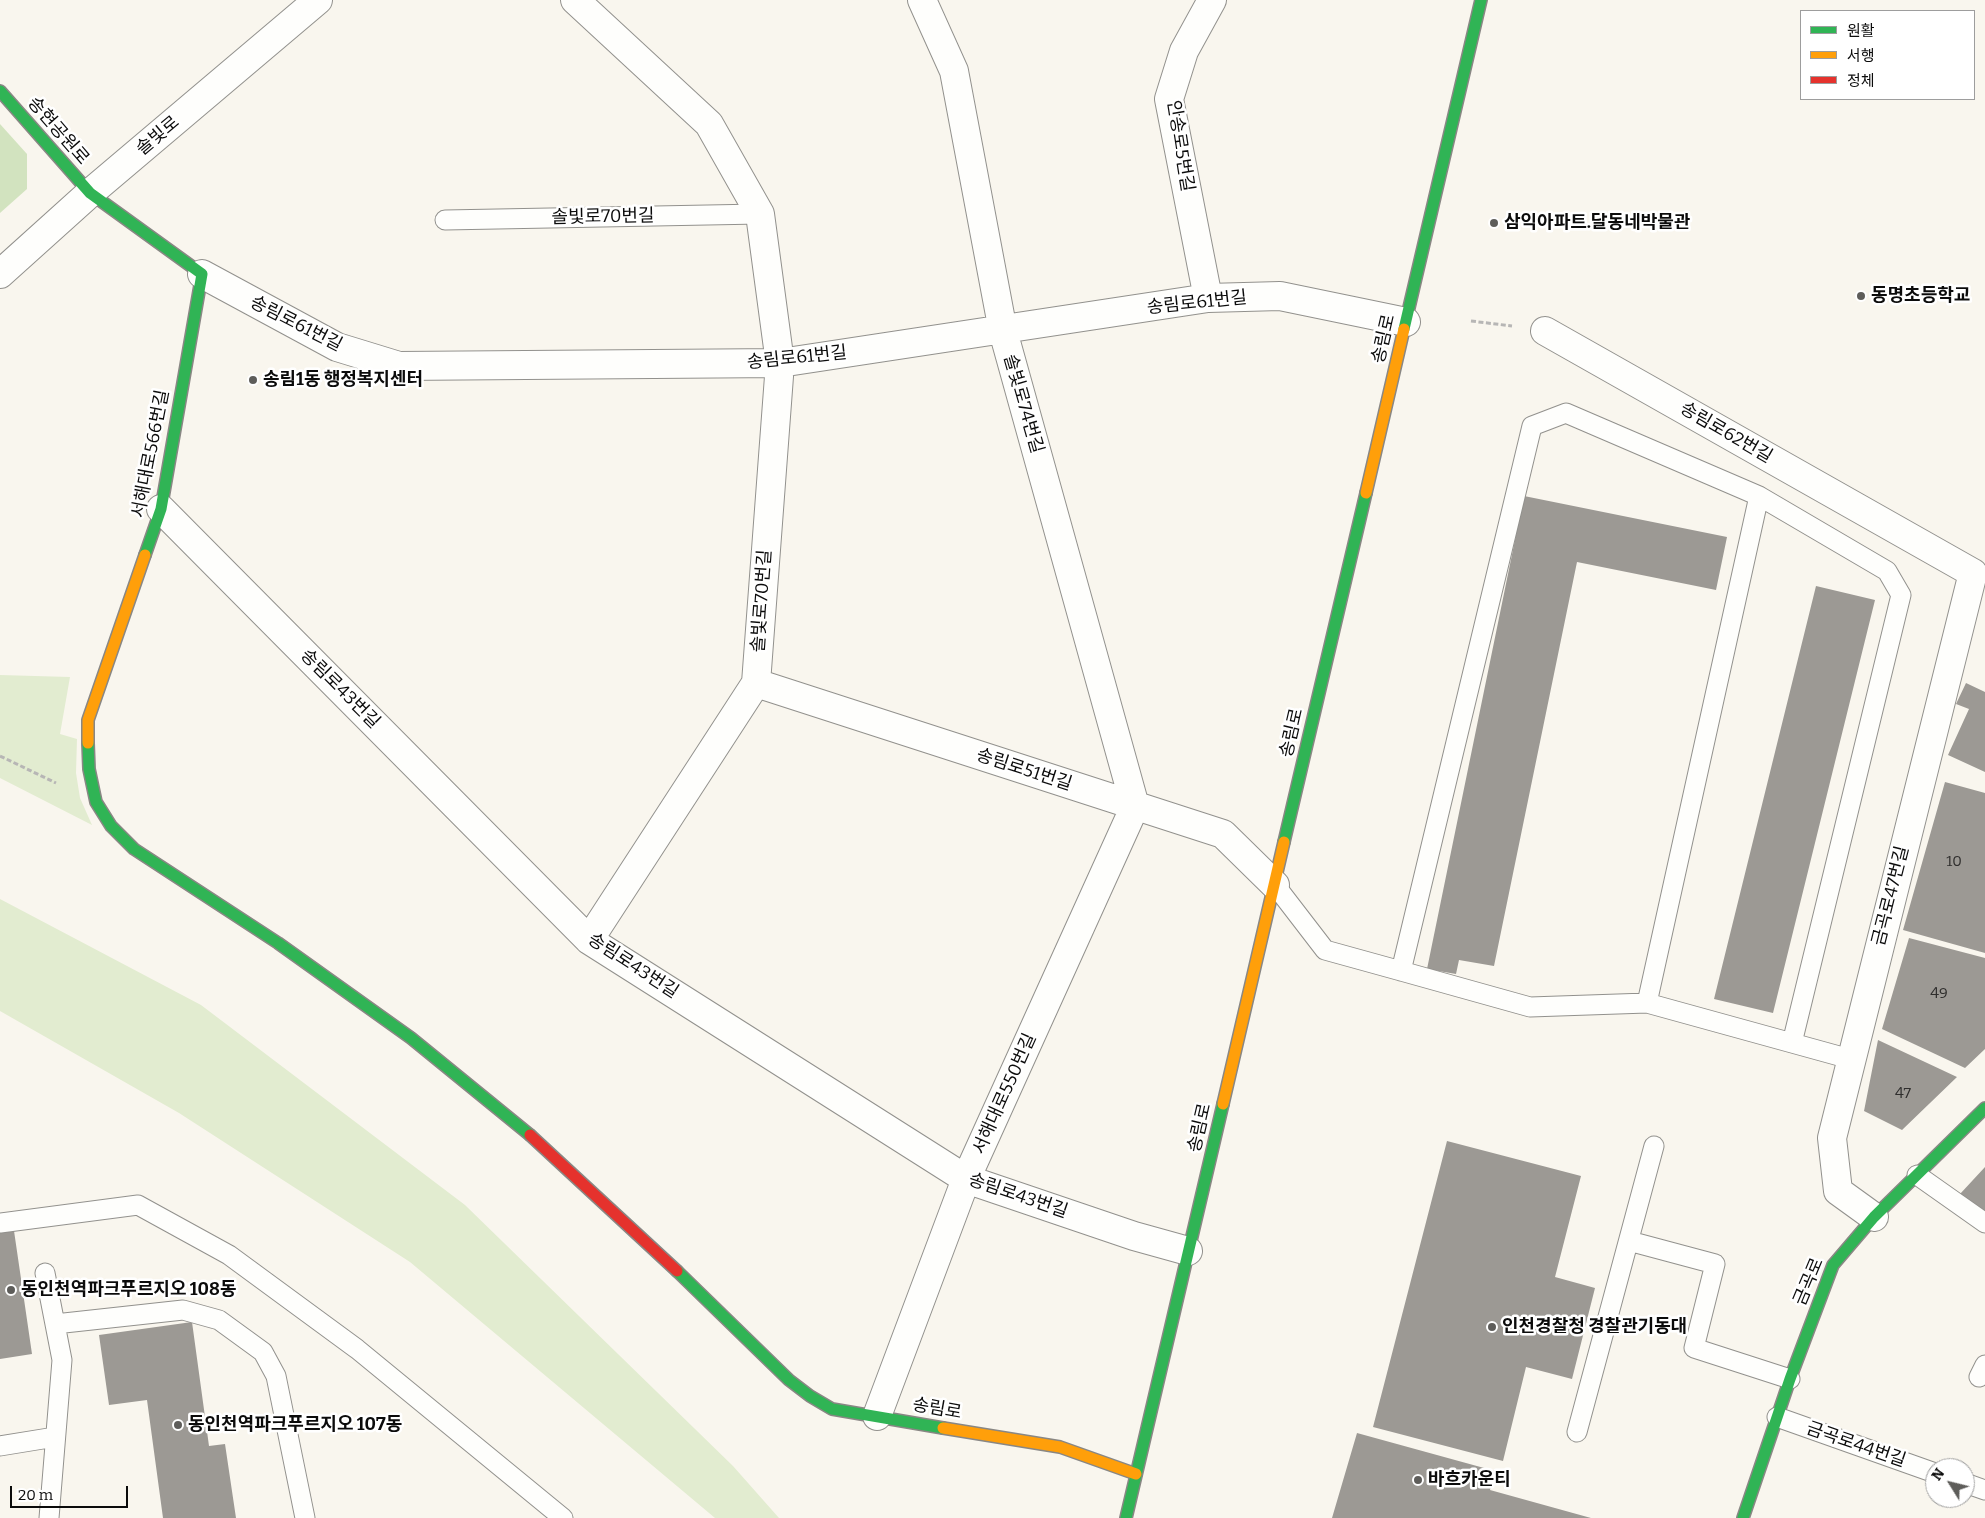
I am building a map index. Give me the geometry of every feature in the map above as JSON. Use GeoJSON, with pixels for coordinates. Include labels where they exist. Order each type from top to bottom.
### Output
{"type":"FeatureCollection","features":[{"type":"Feature","properties":{"kind":"street","name":"솔빛로"},"geometry":{"type":"LineString","coordinates":[[0,274],[90,193],[318,0]]}},
{"type":"Feature","properties":{"kind":"street","name":"솔빛로70번길"},"geometry":{"type":"LineString","coordinates":[[575,0],[709,124],[760,214],[780,363],[756,683],[589,940]]}},
{"type":"Feature","properties":{"kind":"street","name":"솔빛로74번길"},"geometry":{"type":"LineString","coordinates":[[922,0],[954,71],[1003,331],[1135,806]]}},
{"type":"Feature","properties":{"kind":"street","name":"안송로5번길"},"geometry":{"type":"LineString","coordinates":[[1208,298],[1169,99],[1184,51],[1212,0]]}},
{"type":"Feature","properties":{"kind":"street","name":"송림로"},"geometry":{"type":"LineString","coordinates":[[1126,1518],[1481,0]]}},
{"type":"Feature","properties":{"kind":"street","name":"송현공원로"},"geometry":{"type":"LineString","coordinates":[[0,91],[90,193]]}},
{"type":"Feature","properties":{"kind":"street"},"geometry":{"type":"LineString","coordinates":[[90,193],[202,274]]}},
{"type":"Feature","properties":{"kind":"street","name":"송림로61번길"},"geometry":{"type":"LineString","coordinates":[[202,274],[337,347],[399,366],[780,363],[1003,331],[1208,298],[1280,296],[1406,322]]}},
{"type":"Feature","properties":{"kind":"street","name":"서해대로566번길"},"geometry":{"type":"LineString","coordinates":[[96,802],[89,769],[88,720],[161,509],[202,274]]}},
{"type":"Feature","properties":{"kind":"street","name":"송림로62번길"},"geometry":{"type":"LineString","coordinates":[[1545,330],[1979,570]]}},
{"type":"Feature","properties":{"kind":"street","name":"송림로43번길"},"geometry":{"type":"LineString","coordinates":[[161,509],[589,940],[966,1180],[1134,1236],[1188,1251]]}},
{"type":"Feature","properties":{"kind":"street","name":"금곡로47번길"},"geometry":{"type":"LineString","coordinates":[[1874,1217],[1838,1191],[1832,1138],[1850,1060],[1979,570]]}},
{"type":"Feature","properties":{"kind":"street","name":"송림로51번길"},"geometry":{"type":"LineString","coordinates":[[756,683],[1223,834],[1275,886]]}},
{"type":"Feature","properties":{"kind":"street","name":"송림로"},"geometry":{"type":"LineString","coordinates":[[96,802],[111,826],[134,848],[278,943],[411,1038],[528,1133],[654,1248],[789,1380],[810,1396],[832,1409],[1060,1447],[1136,1474]]}},
{"type":"Feature","properties":{"kind":"street","name":"서해대로550번길"},"geometry":{"type":"LineString","coordinates":[[876,1416],[966,1180],[1135,806]]}},
{"type":"Feature","properties":{"kind":"street","name":"금곡로"},"geometry":{"type":"LineString","coordinates":[[1742,1518],[1790,1378],[1833,1265],[1874,1217],[1985,1108]]}},
{"type":"Feature","properties":{"kind":"lane","name":"솔빛로70번길"},"geometry":{"type":"LineString","coordinates":[[445,220],[760,214]]}},
{"type":"Feature","properties":{"kind":"lane"},"geometry":{"type":"LineString","coordinates":[[1401,971],[1532,426],[1566,413],[1759,496],[1887,571],[1901,595],[1792,1043]]}},
{"type":"Feature","properties":{"kind":"lane"},"geometry":{"type":"LineString","coordinates":[[1647,1004],[1759,496]]}},
{"type":"Feature","properties":{"kind":"lane"},"geometry":{"type":"LineString","coordinates":[[1275,886],[1325,950],[1530,1007],[1647,1004],[1850,1060]]}},
{"type":"Feature","properties":{"kind":"lane"},"geometry":{"type":"LineString","coordinates":[[1577,1432],[1654,1146]]}},
{"type":"Feature","properties":{"kind":"lane"},"geometry":{"type":"LineString","coordinates":[[1917,1175],[1985,1223]]}},
{"type":"Feature","properties":{"kind":"lane"},"geometry":{"type":"LineString","coordinates":[[0,1223],[138,1205],[230,1255],[357,1349],[563,1518]]}},
{"type":"Feature","properties":{"kind":"lane"},"geometry":{"type":"LineString","coordinates":[[1629,1241],[1715,1264],[1694,1348],[1790,1378]]}},
{"type":"Feature","properties":{"kind":"lane"},"geometry":{"type":"LineString","coordinates":[[45,1273],[62,1360],[49,1518]]}},
{"type":"Feature","properties":{"kind":"lane"},"geometry":{"type":"LineString","coordinates":[[55,1324],[183,1310],[220,1320],[263,1352],[276,1376],[305,1518]]}},
{"type":"Feature","properties":{"kind":"lane","name":"금곡로44번길"},"geometry":{"type":"LineString","coordinates":[[1777,1417],[1925,1469]]}},
{"type":"Feature","properties":{"kind":"lane"},"geometry":{"type":"LineString","coordinates":[[0,1446],[56,1437]]}},
{"type":"Feature","properties":{"kind":"path"},"geometry":{"type":"LineString","coordinates":[[1471,321],[1545,330]]}},
{"type":"Feature","properties":{"kind":"path"},"geometry":{"type":"LineString","coordinates":[[0,756],[96,802]]}},
{"type":"Feature","properties":{"kind":"green space"},"geometry":{"type":"Polygon","coordinates":[[[0,124],[27,154],[27,189],[0,213],[0,124]]]}},
{"type":"Feature","properties":{"kind":"green space"},"geometry":{"type":"Polygon","coordinates":[[[0,675],[70,677],[60,734],[77,739],[76,773],[80,798],[92,825],[0,778],[0,675]]]}},
{"type":"Feature","properties":{"kind":"green space"},"geometry":{"type":"Polygon","coordinates":[[[0,899],[201,1005],[465,1205],[733,1466],[779,1518],[715,1518],[410,1262],[179,1113],[0,1011],[0,899]]]}},
{"type":"Feature","properties":{"kind":"building"},"geometry":{"type":"Polygon","coordinates":[[[1524,496],[1727,537],[1716,590],[1577,562],[1494,966],[1459,960],[1456,974],[1427,969],[1524,496]]]}},
{"type":"Feature","properties":{"kind":"building"},"geometry":{"type":"Polygon","coordinates":[[[1816,586],[1875,600],[1773,1013],[1714,999],[1816,586]]]}},
{"type":"Feature","properties":{"kind":"building"},"geometry":{"type":"Polygon","coordinates":[[[1966,683],[1985,692],[1985,772],[1948,755],[1969,709],[1956,704],[1966,683]]]}},
{"type":"Feature","properties":{"kind":"building"},"geometry":{"type":"Polygon","coordinates":[[[1945,782],[1985,793],[1985,953],[1903,930],[1945,782]]]}},
{"type":"Feature","properties":{"kind":"building"},"geometry":{"type":"Polygon","coordinates":[[[1909,938],[1985,958],[1985,1049],[1965,1068],[1882,1029],[1909,938]]]}},
{"type":"Feature","properties":{"kind":"building"},"geometry":{"type":"Polygon","coordinates":[[[1878,1040],[1957,1077],[1902,1130],[1864,1111],[1878,1040]]]}},
{"type":"Feature","properties":{"kind":"building","name":"인천경찰청 경찰관기동대"},"geometry":{"type":"Polygon","coordinates":[[[1447,1141],[1581,1176],[1555,1277],[1595,1288],[1572,1379],[1526,1367],[1503,1461],[1373,1427],[1447,1141]]]}},
{"type":"Feature","properties":{"kind":"building"},"geometry":{"type":"Polygon","coordinates":[[[1985,1167],[1985,1213],[1960,1194],[1985,1167]]]}},
{"type":"Feature","properties":{"kind":"building","name":"동인천역파크푸르지오 108동"},"geometry":{"type":"Polygon","coordinates":[[[13,1224],[32,1354],[0,1359],[0,1226],[13,1224]]]}},
{"type":"Feature","properties":{"kind":"building","name":"동인천역파크푸르지오 107동"},"geometry":{"type":"Polygon","coordinates":[[[192,1322],[209,1446],[225,1444],[236,1518],[163,1518],[147,1400],[109,1405],[99,1335],[192,1322]]]}},
{"type":"Feature","properties":{"kind":"building","name":"바흐카운티"},"geometry":{"type":"Polygon","coordinates":[[[1357,1433],[1495,1471],[1490,1490],[1591,1518],[1332,1518],[1357,1433]]]}},
{"type":"Feature","properties":{"kind":"traffic: fast"},"geometry":{"type":"LineString","coordinates":[[1404,329],[1481,0]]}},
{"type":"Feature","properties":{"kind":"traffic: fast"},"geometry":{"type":"LineString","coordinates":[[0,91],[90,193],[202,274],[161,509],[145,555]]}},
{"type":"Feature","properties":{"kind":"traffic: fast"},"geometry":{"type":"LineString","coordinates":[[1284,842],[1366,493]]}},
{"type":"Feature","properties":{"kind":"traffic: fast"},"geometry":{"type":"LineString","coordinates":[[88,743],[89,769],[96,802],[111,826],[134,849],[278,943],[411,1038],[530,1135]]}},
{"type":"Feature","properties":{"kind":"traffic: fast"},"geometry":{"type":"LineString","coordinates":[[1126,1518],[1223,1104]]}},
{"type":"Feature","properties":{"kind":"traffic: fast"},"geometry":{"type":"LineString","coordinates":[[1743,1518],[1790,1379],[1833,1265],[1874,1217],[1985,1108]]}},
{"type":"Feature","properties":{"kind":"traffic: fast"},"geometry":{"type":"LineString","coordinates":[[677,1271],[789,1380],[810,1396],[832,1409],[943,1428]]}},
{"type":"Feature","properties":{"kind":"traffic: slow"},"geometry":{"type":"LineString","coordinates":[[1366,493],[1404,329]]}},
{"type":"Feature","properties":{"kind":"traffic: slow"},"geometry":{"type":"LineString","coordinates":[[88,743],[88,720],[145,555]]}},
{"type":"Feature","properties":{"kind":"traffic: slow"},"geometry":{"type":"LineString","coordinates":[[1223,1104],[1284,842]]}},
{"type":"Feature","properties":{"kind":"traffic: slow"},"geometry":{"type":"LineString","coordinates":[[943,1428],[1060,1447],[1136,1474]]}},
{"type":"Feature","properties":{"kind":"traffic: jam"},"geometry":{"type":"LineString","coordinates":[[530,1135],[677,1271]]}},
{"type":"Feature","properties":{"kind":"place","name":"삼익아파트.달동네박물관"},"geometry":{"type":"Point","coordinates":[1494,223]}},
{"type":"Feature","properties":{"kind":"place","name":"동명초등학교"},"geometry":{"type":"Point","coordinates":[1861,296]}},
{"type":"Feature","properties":{"kind":"place","name":"송림1동 행정복지센터"},"geometry":{"type":"Point","coordinates":[253,380]}},
{"type":"Feature","properties":{"kind":"place","name":"동인천역파크푸르지오 108동"},"geometry":{"type":"Point","coordinates":[11,1290]}},
{"type":"Feature","properties":{"kind":"place","name":"인천경찰청 경찰관기동대"},"geometry":{"type":"Point","coordinates":[1492,1327]}},
{"type":"Feature","properties":{"kind":"place","name":"동인천역파크푸르지오 107동"},"geometry":{"type":"Point","coordinates":[178,1425]}},
{"type":"Feature","properties":{"kind":"place","name":"바흐카운티"},"geometry":{"type":"Point","coordinates":[1418,1480]}}]}
